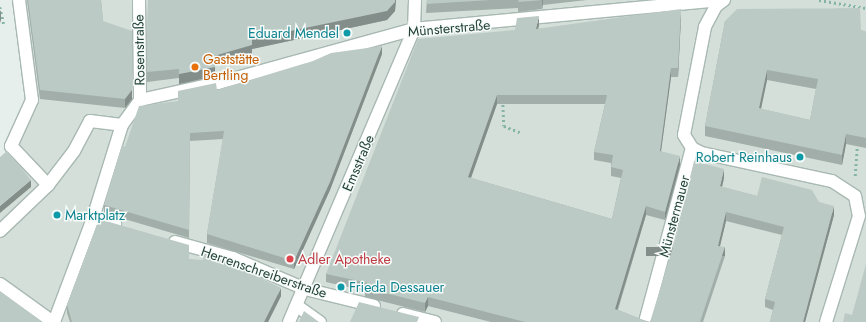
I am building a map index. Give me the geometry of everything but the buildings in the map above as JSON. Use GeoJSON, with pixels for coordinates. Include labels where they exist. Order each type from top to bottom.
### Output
{"type":"FeatureCollection","features":[{"type":"Feature","properties":{"kind":"street"},"geometry":{"type":"LineString","coordinates":[[19,0],[32,100],[11,146],[48,185]]}},
{"type":"Feature","properties":{"kind":"street","name":"Rosenstraße"},"geometry":{"type":"LineString","coordinates":[[139,0],[140,100]]}},
{"type":"Feature","properties":{"kind":"street","name":"Emsstraße"},"geometry":{"type":"LineString","coordinates":[[289,322],[305,289],[414,30],[415,0]]}},
{"type":"Feature","properties":{"kind":"street","name":"Münsterstraße"},"geometry":{"type":"LineString","coordinates":[[140,100],[218,83],[414,30],[631,5],[718,0]]}},
{"type":"Feature","properties":{"kind":"street"},"geometry":{"type":"LineString","coordinates":[[724,0],[716,6],[705,27],[684,127],[686,142],[692,148],[832,181],[850,191],[858,201],[859,216],[826,322]]}},
{"type":"Feature","properties":{"kind":"street"},"geometry":{"type":"LineString","coordinates":[[0,284],[54,322],[93,218],[122,125],[140,100]]}},
{"type":"Feature","properties":{"kind":"street"},"geometry":{"type":"LineString","coordinates":[[0,231],[48,185],[74,151],[90,121],[122,125]]}},
{"type":"Feature","properties":{"kind":"street","name":"Münstermauer"},"geometry":{"type":"LineString","coordinates":[[645,322],[692,148]]}},
{"type":"Feature","properties":{"kind":"street"},"geometry":{"type":"LineString","coordinates":[[93,218],[130,228]]}},
{"type":"Feature","properties":{"kind":"street","name":"Herrenschreiberstraße"},"geometry":{"type":"LineString","coordinates":[[159,237],[233,258],[305,289],[435,322]]}},
{"type":"Feature","properties":{"kind":"street","name":"Herrenschreiberstraße"},"geometry":{"type":"LineString","coordinates":[[297,306],[320,322]]}},
{"type":"Feature","properties":{"kind":"path"},"geometry":{"type":"LineString","coordinates":[[819,0],[866,8]]}},
{"type":"Feature","properties":{"kind":"path"},"geometry":{"type":"LineString","coordinates":[[503,94],[504,126],[521,133]]}},
{"type":"Feature","properties":{"kind":"path"},"geometry":{"type":"LineString","coordinates":[[850,191],[857,169],[858,140]]}},
{"type":"Feature","properties":{"kind":"shaded area"},"geometry":{"type":"Polygon","coordinates":[[[24,0],[866,0],[866,322],[0,322],[0,163],[11,154],[36,105],[24,0]]]}},
{"type":"Feature","properties":{"kind":"place","name":"Eduard Mendel"},"geometry":{"type":"Point","coordinates":[347,33]}},
{"type":"Feature","properties":{"kind":"place","name":"Gaststätte Bertling"},"geometry":{"type":"Point","coordinates":[195,67]}},
{"type":"Feature","properties":{"kind":"place","name":"Robert Reinhaus"},"geometry":{"type":"Point","coordinates":[800,157]}},
{"type":"Feature","properties":{"kind":"place","name":"Marktplatz"},"geometry":{"type":"Point","coordinates":[57,215]}},
{"type":"Feature","properties":{"kind":"place","name":"Adler Apotheke"},"geometry":{"type":"Point","coordinates":[290,259]}},
{"type":"Feature","properties":{"kind":"place","name":"Frieda Dessauer"},"geometry":{"type":"Point","coordinates":[341,287]}}]}
